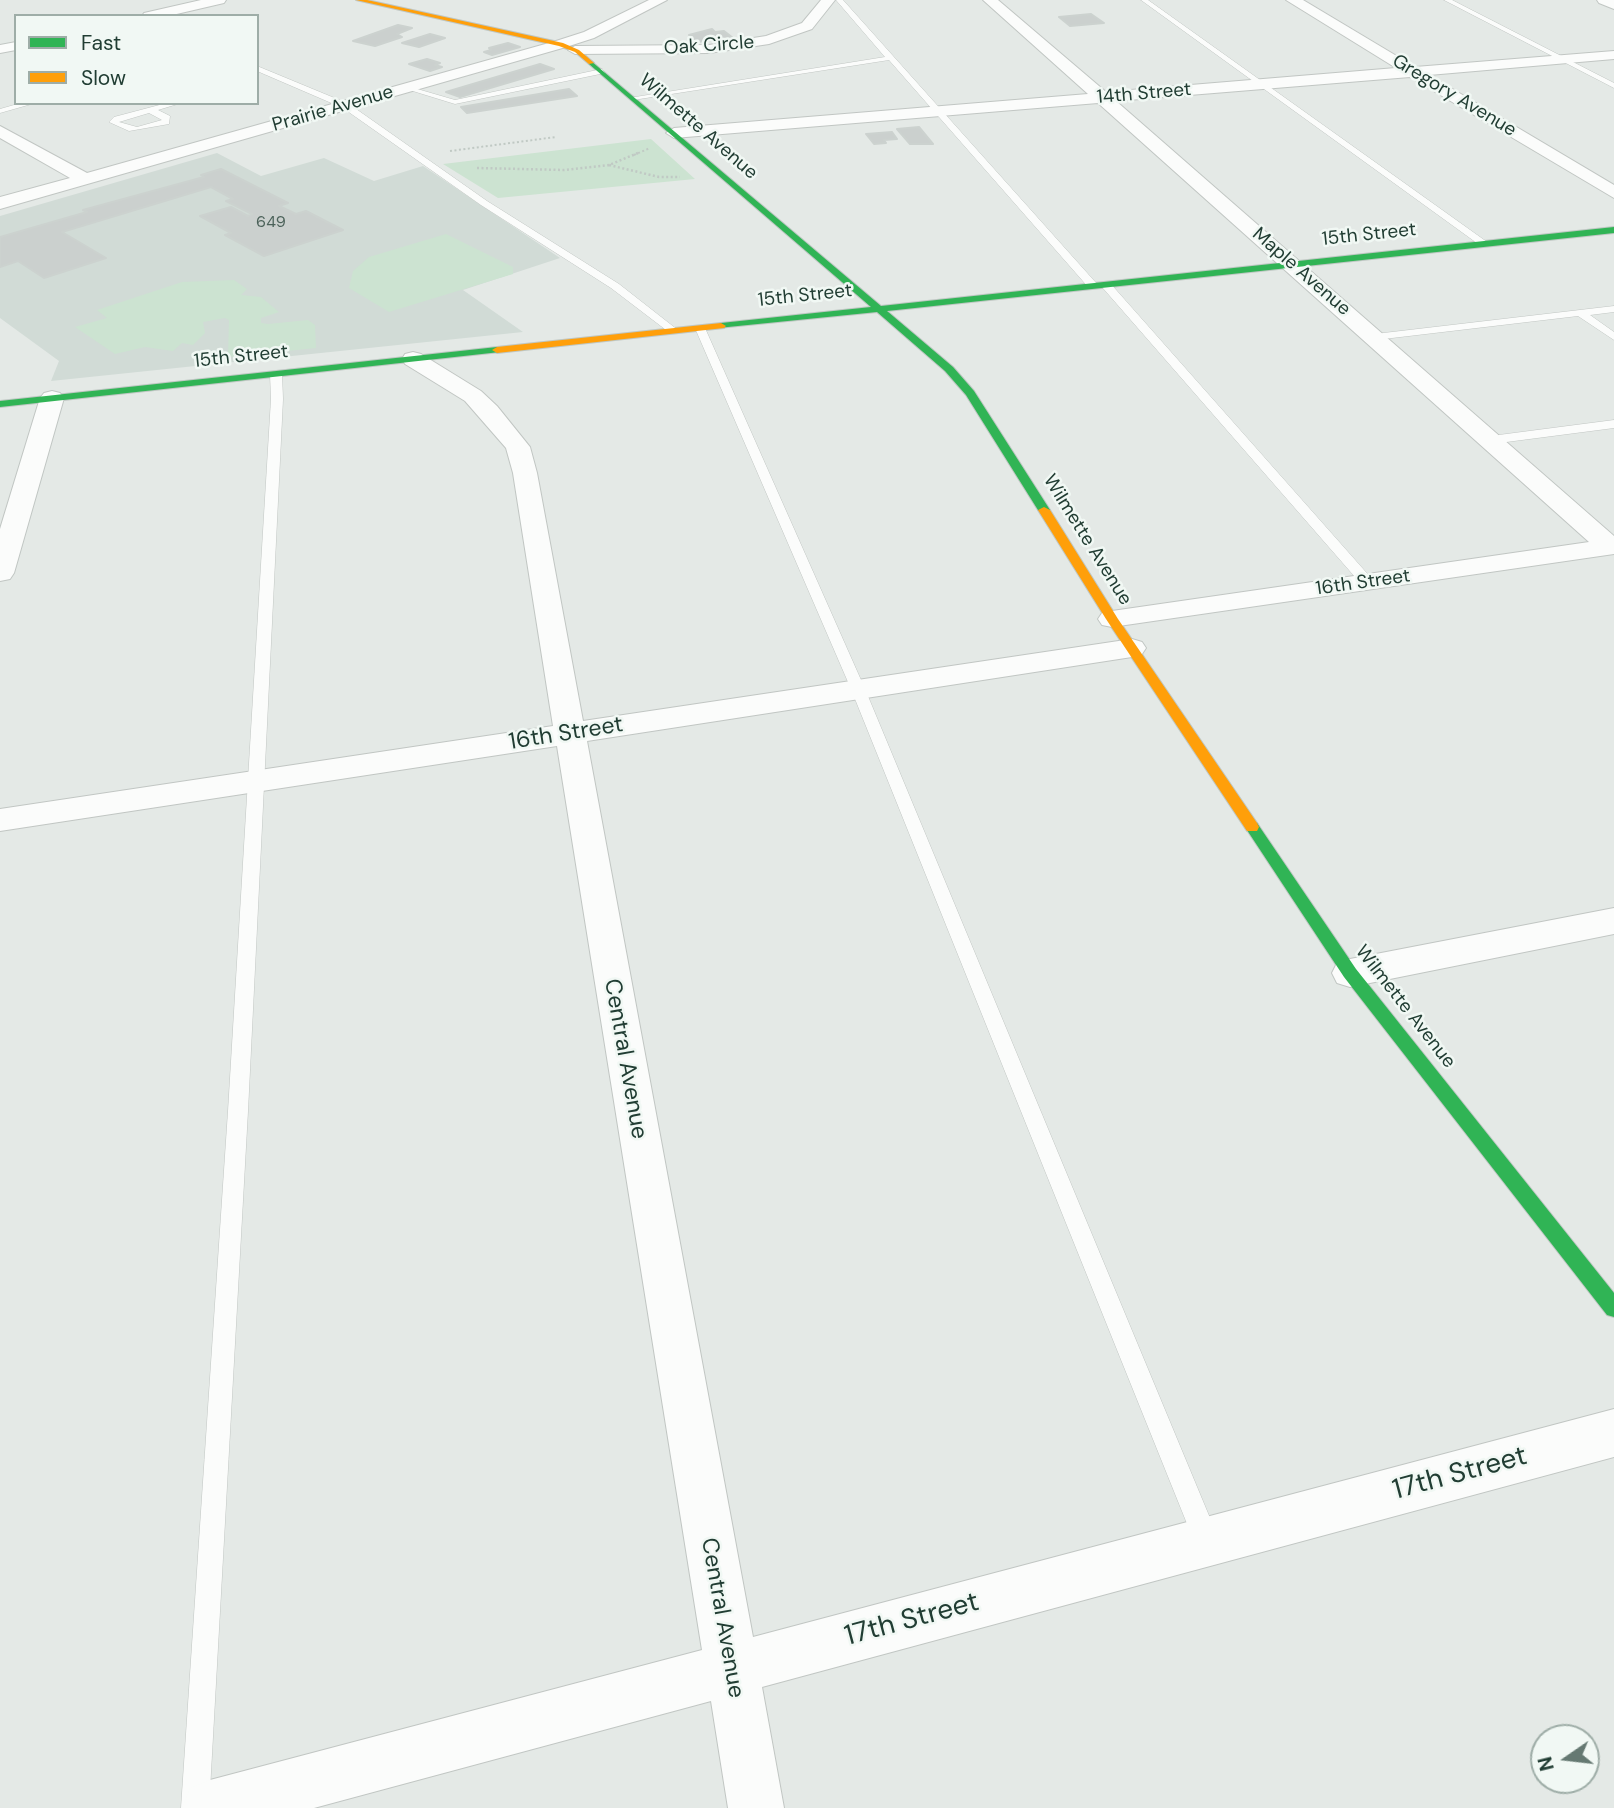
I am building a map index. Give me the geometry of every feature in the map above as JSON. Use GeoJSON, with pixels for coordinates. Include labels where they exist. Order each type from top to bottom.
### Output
{"type":"FeatureCollection","features":[{"type":"Feature","properties":{"kind":"street"},"geometry":{"type":"LineString","coordinates":[[158,14],[219,0]]}},
{"type":"Feature","properties":{"kind":"street","name":"Wilmette Avenue"},"geometry":{"type":"LineString","coordinates":[[359,0],[568,47],[602,71],[949,369],[970,393],[1112,619],[1350,973],[1614,1308]]}},
{"type":"Feature","properties":{"kind":"street","name":"Prairie Avenue"},"geometry":{"type":"LineString","coordinates":[[0,203],[407,88],[568,47],[660,0]]}},
{"type":"Feature","properties":{"kind":"street","name":"Oak Circle"},"geometry":{"type":"LineString","coordinates":[[568,47],[709,49],[769,40],[807,26],[828,0]]}},
{"type":"Feature","properties":{"kind":"street","name":"Maple Avenue"},"geometry":{"type":"LineString","coordinates":[[990,0],[1612,546]]}},
{"type":"Feature","properties":{"kind":"street","name":"Gregory Avenue"},"geometry":{"type":"LineString","coordinates":[[1293,0],[1614,193]]}},
{"type":"Feature","properties":{"kind":"street"},"geometry":{"type":"LineString","coordinates":[[1604,0],[1614,5]]}},
{"type":"Feature","properties":{"kind":"street","name":"14th Street"},"geometry":{"type":"LineString","coordinates":[[674,133],[1614,55]]}},
{"type":"Feature","properties":{"kind":"street"},"geometry":{"type":"LineString","coordinates":[[0,131],[85,179]]}},
{"type":"Feature","properties":{"kind":"street","name":"15th Street"},"geometry":{"type":"LineString","coordinates":[[0,404],[1614,230]]}},
{"type":"Feature","properties":{"kind":"street","name":"Central Avenue"},"geometry":{"type":"LineString","coordinates":[[413,359],[473,396],[506,429],[518,447],[525,473],[568,734],[756,1808]]}},
{"type":"Feature","properties":{"kind":"street"},"geometry":{"type":"LineString","coordinates":[[0,573],[51,398]]}},
{"type":"Feature","properties":{"kind":"street","name":"16th Street"},"geometry":{"type":"LineString","coordinates":[[1112,619],[1612,546]]}},
{"type":"Feature","properties":{"kind":"street","name":"16th Street"},"geometry":{"type":"LineString","coordinates":[[0,820],[1132,648]]}},
{"type":"Feature","properties":{"kind":"street"},"geometry":{"type":"LineString","coordinates":[[1350,973],[1614,921]]}},
{"type":"Feature","properties":{"kind":"street","name":"17th Street"},"geometry":{"type":"LineString","coordinates":[[210,1808],[1614,1433]]}},
{"type":"Feature","properties":{"kind":"lane"},"geometry":{"type":"LineString","coordinates":[[839,0],[1367,582]]}},
{"type":"Feature","properties":{"kind":"lane"},"geometry":{"type":"LineString","coordinates":[[1144,0],[1484,244]]}},
{"type":"Feature","properties":{"kind":"lane"},"geometry":{"type":"LineString","coordinates":[[1447,0],[1614,86]]}},
{"type":"Feature","properties":{"kind":"lane"},"geometry":{"type":"LineString","coordinates":[[633,98],[890,58]]}},
{"type":"Feature","properties":{"kind":"lane"},"geometry":{"type":"LineString","coordinates":[[259,69],[345,106],[547,244],[615,286],[674,331]]}},
{"type":"Feature","properties":{"kind":"lane"},"geometry":{"type":"LineString","coordinates":[[407,88],[455,102],[602,71]]}},
{"type":"Feature","properties":{"kind":"lane"},"geometry":{"type":"LineString","coordinates":[[268,80],[279,77]]}},
{"type":"Feature","properties":{"kind":"lane"},"geometry":{"type":"LineString","coordinates":[[0,111],[23,105]]}},
{"type":"Feature","properties":{"kind":"lane"},"geometry":{"type":"LineString","coordinates":[[150,110],[167,118],[166,121],[137,129],[129,129],[113,122],[117,119],[150,110],[169,105]]}},
{"type":"Feature","properties":{"kind":"lane"},"geometry":{"type":"LineString","coordinates":[[1375,337],[1614,309]]}},
{"type":"Feature","properties":{"kind":"lane"},"geometry":{"type":"LineString","coordinates":[[1580,313],[1614,337]]}},
{"type":"Feature","properties":{"kind":"lane"},"geometry":{"type":"LineString","coordinates":[[699,328],[858,689],[1207,1542]]}},
{"type":"Feature","properties":{"kind":"lane"},"geometry":{"type":"LineString","coordinates":[[195,1808],[277,399],[276,374]]}},
{"type":"Feature","properties":{"kind":"lane"},"geometry":{"type":"LineString","coordinates":[[1490,440],[1614,424]]}},
{"type":"Feature","properties":{"kind":"path"},"geometry":{"type":"LineString","coordinates":[[449,151],[556,137]]}},
{"type":"Feature","properties":{"kind":"path"},"geometry":{"type":"LineString","coordinates":[[435,169],[564,170],[609,165],[650,148]]}},
{"type":"Feature","properties":{"kind":"path"},"geometry":{"type":"LineString","coordinates":[[609,165],[659,177],[689,177]]}},
{"type":"Feature","properties":{"kind":"shaded area"},"geometry":{"type":"Polygon","coordinates":[[[217,153],[261,176],[324,158],[374,181],[423,166],[560,258],[463,290],[523,332],[51,381],[59,361],[0,318],[0,216],[217,153]]]}},
{"type":"Feature","properties":{"kind":"green space"},"geometry":{"type":"Polygon","coordinates":[[[651,139],[695,179],[498,198],[443,164],[651,139]]]}},
{"type":"Feature","properties":{"kind":"green space"},"geometry":{"type":"Polygon","coordinates":[[[446,234],[513,267],[513,274],[389,312],[349,288],[353,271],[369,257],[446,234]]]}},
{"type":"Feature","properties":{"kind":"green space"},"geometry":{"type":"Polygon","coordinates":[[[234,280],[247,289],[241,295],[261,297],[279,312],[261,318],[261,323],[308,320],[315,325],[316,348],[228,357],[229,320],[225,318],[203,322],[205,333],[193,345],[182,343],[173,351],[145,347],[115,354],[75,327],[107,318],[97,310],[182,282],[234,280]]]}},
{"type":"Feature","properties":{"kind":"building"},"geometry":{"type":"Polygon","coordinates":[[[1091,14],[1104,23],[1070,26],[1059,17],[1091,14]]]}},
{"type":"Feature","properties":{"kind":"building"},"geometry":{"type":"Polygon","coordinates":[[[398,25],[412,28],[397,34],[402,37],[375,46],[353,41],[398,25]]]}},
{"type":"Feature","properties":{"kind":"building"},"geometry":{"type":"Polygon","coordinates":[[[712,29],[715,32],[724,31],[733,38],[697,42],[689,35],[712,29]]]}},
{"type":"Feature","properties":{"kind":"building"},"geometry":{"type":"Polygon","coordinates":[[[430,34],[445,38],[419,47],[402,43],[430,34]]]}},
{"type":"Feature","properties":{"kind":"building"},"geometry":{"type":"Polygon","coordinates":[[[508,43],[520,47],[492,55],[484,52],[491,50],[489,48],[508,43]]]}},
{"type":"Feature","properties":{"kind":"building"},"geometry":{"type":"Polygon","coordinates":[[[427,59],[440,63],[435,65],[442,67],[430,71],[409,64],[427,59]]]}},
{"type":"Feature","properties":{"kind":"building"},"geometry":{"type":"Polygon","coordinates":[[[540,64],[554,69],[460,97],[446,92],[540,64]]]}},
{"type":"Feature","properties":{"kind":"building"},"geometry":{"type":"Polygon","coordinates":[[[569,89],[577,96],[467,113],[461,107],[569,89]]]}},
{"type":"Feature","properties":{"kind":"building"},"geometry":{"type":"Polygon","coordinates":[[[919,127],[933,144],[910,144],[897,129],[919,127]]]}},
{"type":"Feature","properties":{"kind":"building"},"geometry":{"type":"Polygon","coordinates":[[[892,132],[897,139],[874,144],[866,134],[892,132]]]}},
{"type":"Feature","properties":{"kind":"building"},"geometry":{"type":"Polygon","coordinates":[[[221,169],[288,203],[279,206],[296,214],[306,211],[343,230],[264,256],[225,235],[231,233],[200,216],[231,207],[248,216],[252,214],[226,201],[233,199],[211,187],[62,232],[106,258],[44,278],[18,261],[0,267],[0,237],[87,212],[83,210],[204,177],[201,175],[221,169]]]}},
{"type":"Feature","properties":{"kind":"traffic: fast"},"geometry":{"type":"LineString","coordinates":[[591,63],[949,369],[970,393],[1044,510]]}},
{"type":"Feature","properties":{"kind":"traffic: fast"},"geometry":{"type":"LineString","coordinates":[[721,326],[1614,230]]}},
{"type":"Feature","properties":{"kind":"traffic: fast"},"geometry":{"type":"LineString","coordinates":[[0,404],[497,350]]}},
{"type":"Feature","properties":{"kind":"traffic: fast"},"geometry":{"type":"LineString","coordinates":[[1252,827],[1350,973],[1614,1308]]}},
{"type":"Feature","properties":{"kind":"traffic: slow"},"geometry":{"type":"LineString","coordinates":[[359,0],[561,44],[577,51],[591,63]]}},
{"type":"Feature","properties":{"kind":"traffic: slow"},"geometry":{"type":"LineString","coordinates":[[497,350],[721,326]]}},
{"type":"Feature","properties":{"kind":"traffic: slow"},"geometry":{"type":"LineString","coordinates":[[1044,510],[1112,619],[1252,827]]}}]}
